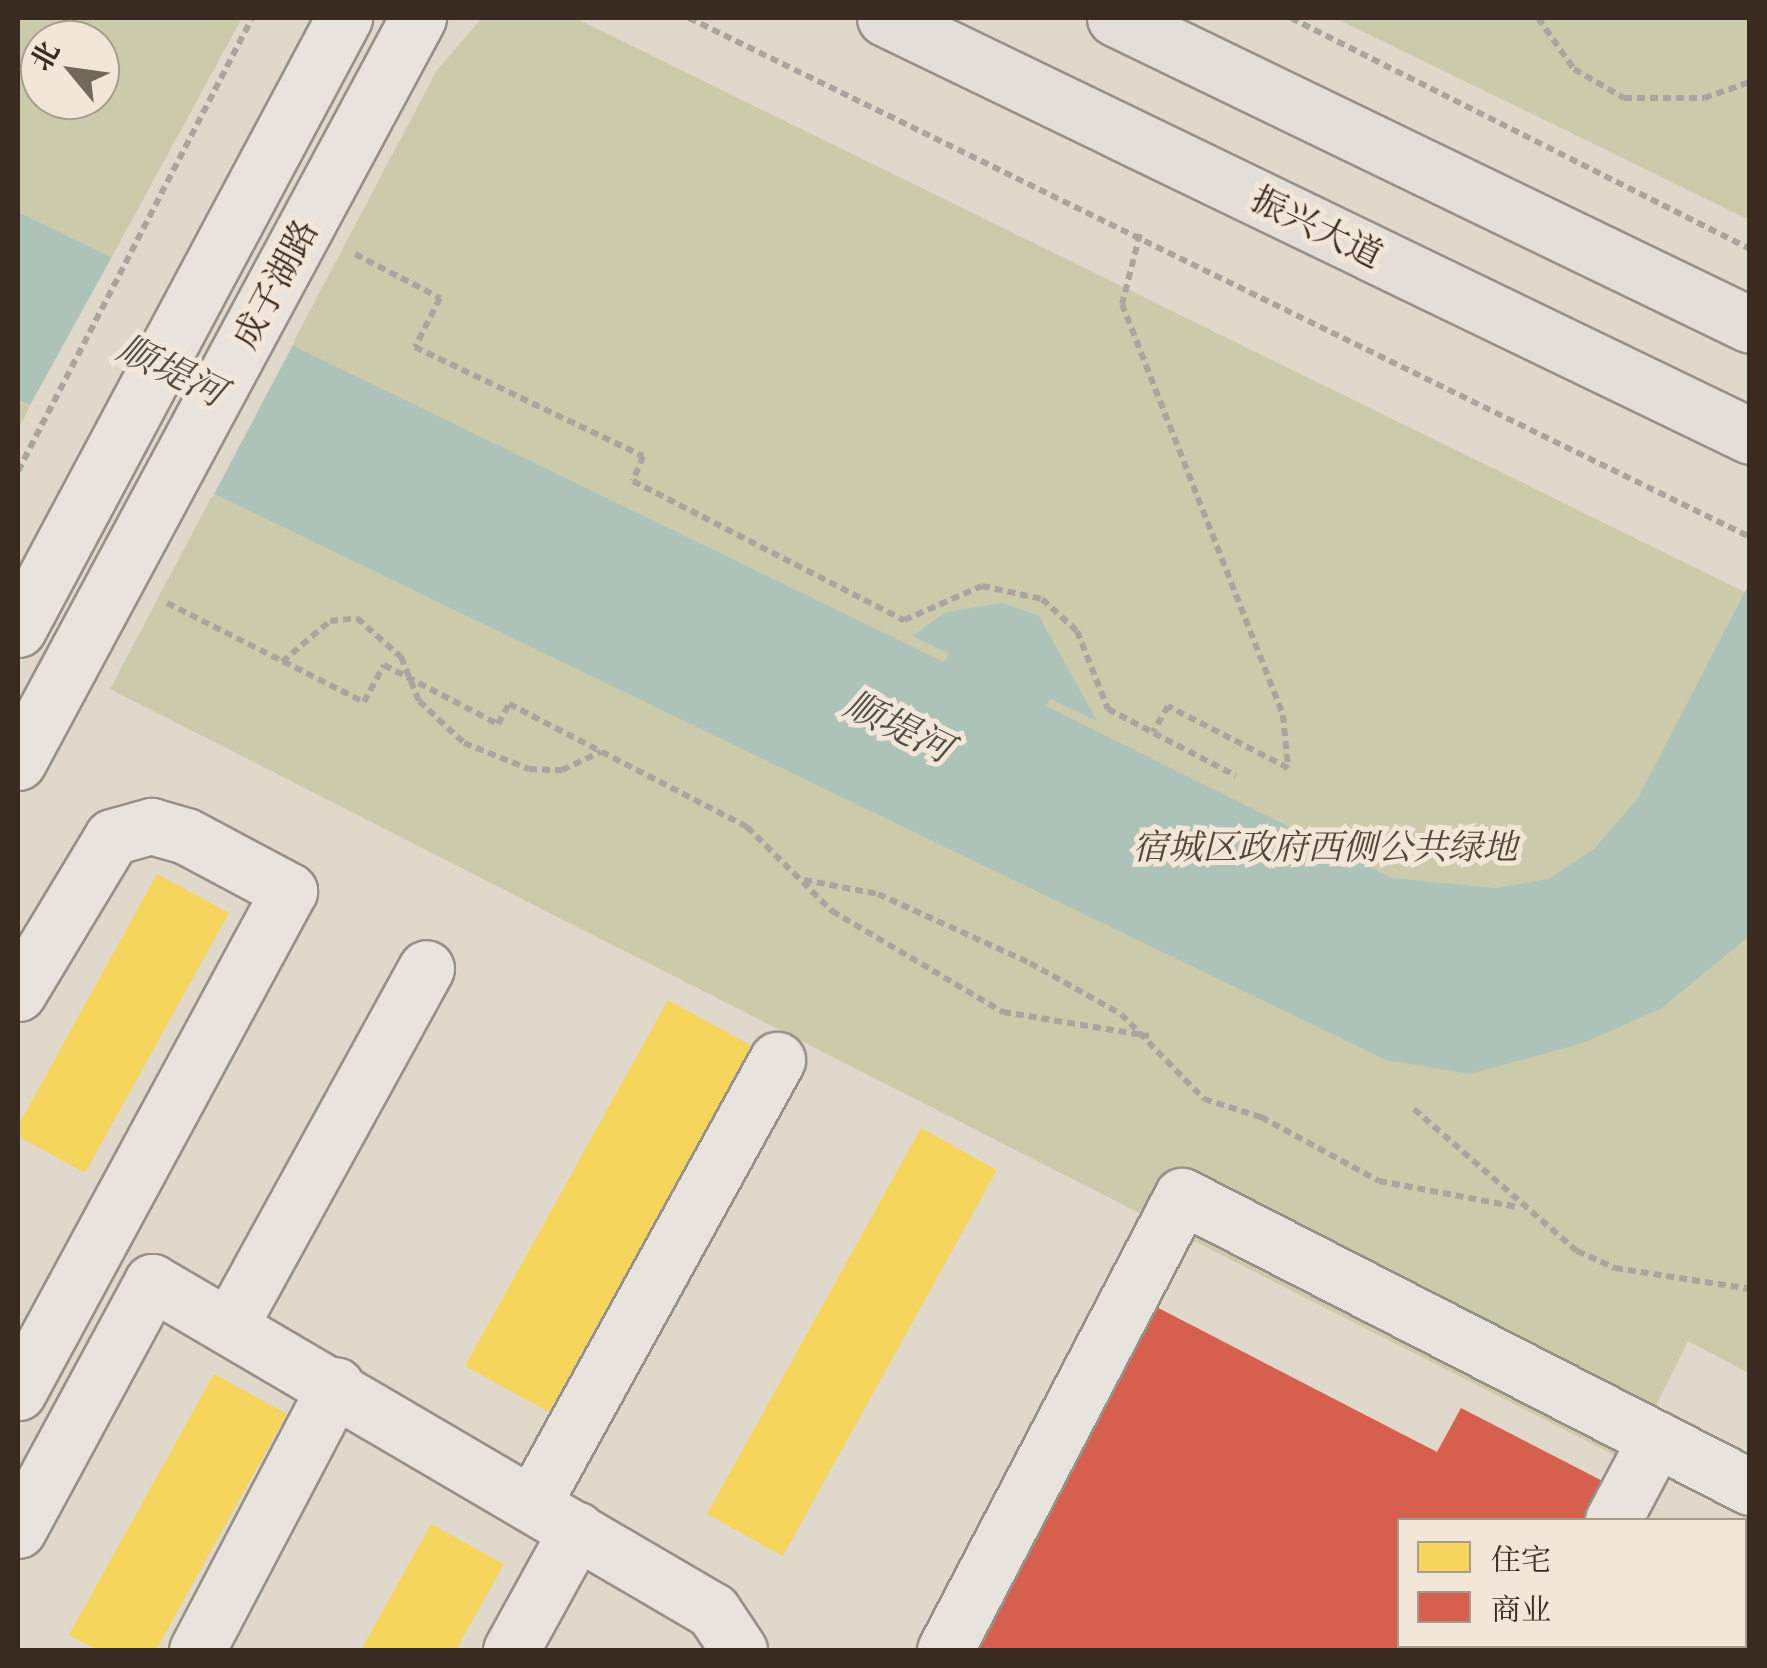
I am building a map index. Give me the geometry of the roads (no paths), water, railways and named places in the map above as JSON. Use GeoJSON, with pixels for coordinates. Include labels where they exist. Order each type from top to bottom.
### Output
{"type":"FeatureCollection","features":[{"type":"Feature","properties":{"kind":"main road","name":"振兴大道"},"geometry":{"type":"LineString","coordinates":[[885,18],[1739,431]]}},
{"type":"Feature","properties":{"kind":"main road"},"geometry":{"type":"LineString","coordinates":[[1115,18],[1750,326]]}},
{"type":"Feature","properties":{"kind":"street","name":"成子湖路"},"geometry":{"type":"LineString","coordinates":[[18,629],[344,18]]}},
{"type":"Feature","properties":{"kind":"street","name":"成子湖路"},"geometry":{"type":"LineString","coordinates":[[18,762],[418,18]]}},
{"type":"Feature","properties":{"kind":"street"},"geometry":{"type":"LineString","coordinates":[[18,993],[112,837],[151,826],[186,836],[290,891],[18,1392]]}},
{"type":"Feature","properties":{"kind":"street"},"geometry":{"type":"LineString","coordinates":[[230,1325],[426,968]]}},
{"type":"Feature","properties":{"kind":"street"},"geometry":{"type":"LineString","coordinates":[[511,1650],[555,1516],[777,1060]]}},
{"type":"Feature","properties":{"kind":"street"},"geometry":{"type":"LineString","coordinates":[[945,1650],[1182,1196],[1750,1487]]}},
{"type":"Feature","properties":{"kind":"street"},"geometry":{"type":"LineString","coordinates":[[94,1252],[336,1385],[713,1611],[739,1650]]}},
{"type":"Feature","properties":{"kind":"street"},"geometry":{"type":"LineString","coordinates":[[18,1530],[152,1282]]}},
{"type":"Feature","properties":{"kind":"street"},"geometry":{"type":"LineString","coordinates":[[197,1650],[336,1385]]}},
{"type":"Feature","properties":{"kind":"street"},"geometry":{"type":"LineString","coordinates":[[1614,1518],[1656,1438]]}},
{"type":"Feature","properties":{"kind":"water","name":"顺堤河"},"geometry":{"type":"Polygon","coordinates":[[[18,212],[944,662],[949,654],[912,636],[946,612],[1002,603],[1039,616],[1097,721],[1050,699],[1046,706],[1392,878],[1496,888],[1549,879],[1594,849],[1638,798],[1749,584],[1749,936],[1662,1008],[1583,1043],[1470,1074],[1386,1060],[18,399],[18,212]]]}},
{"type":"Feature","properties":{"kind":"park label","name":"宿城区政府西侧公共绿地"},"geometry":{"type":"Point","coordinates":[1325,847]}}]}
